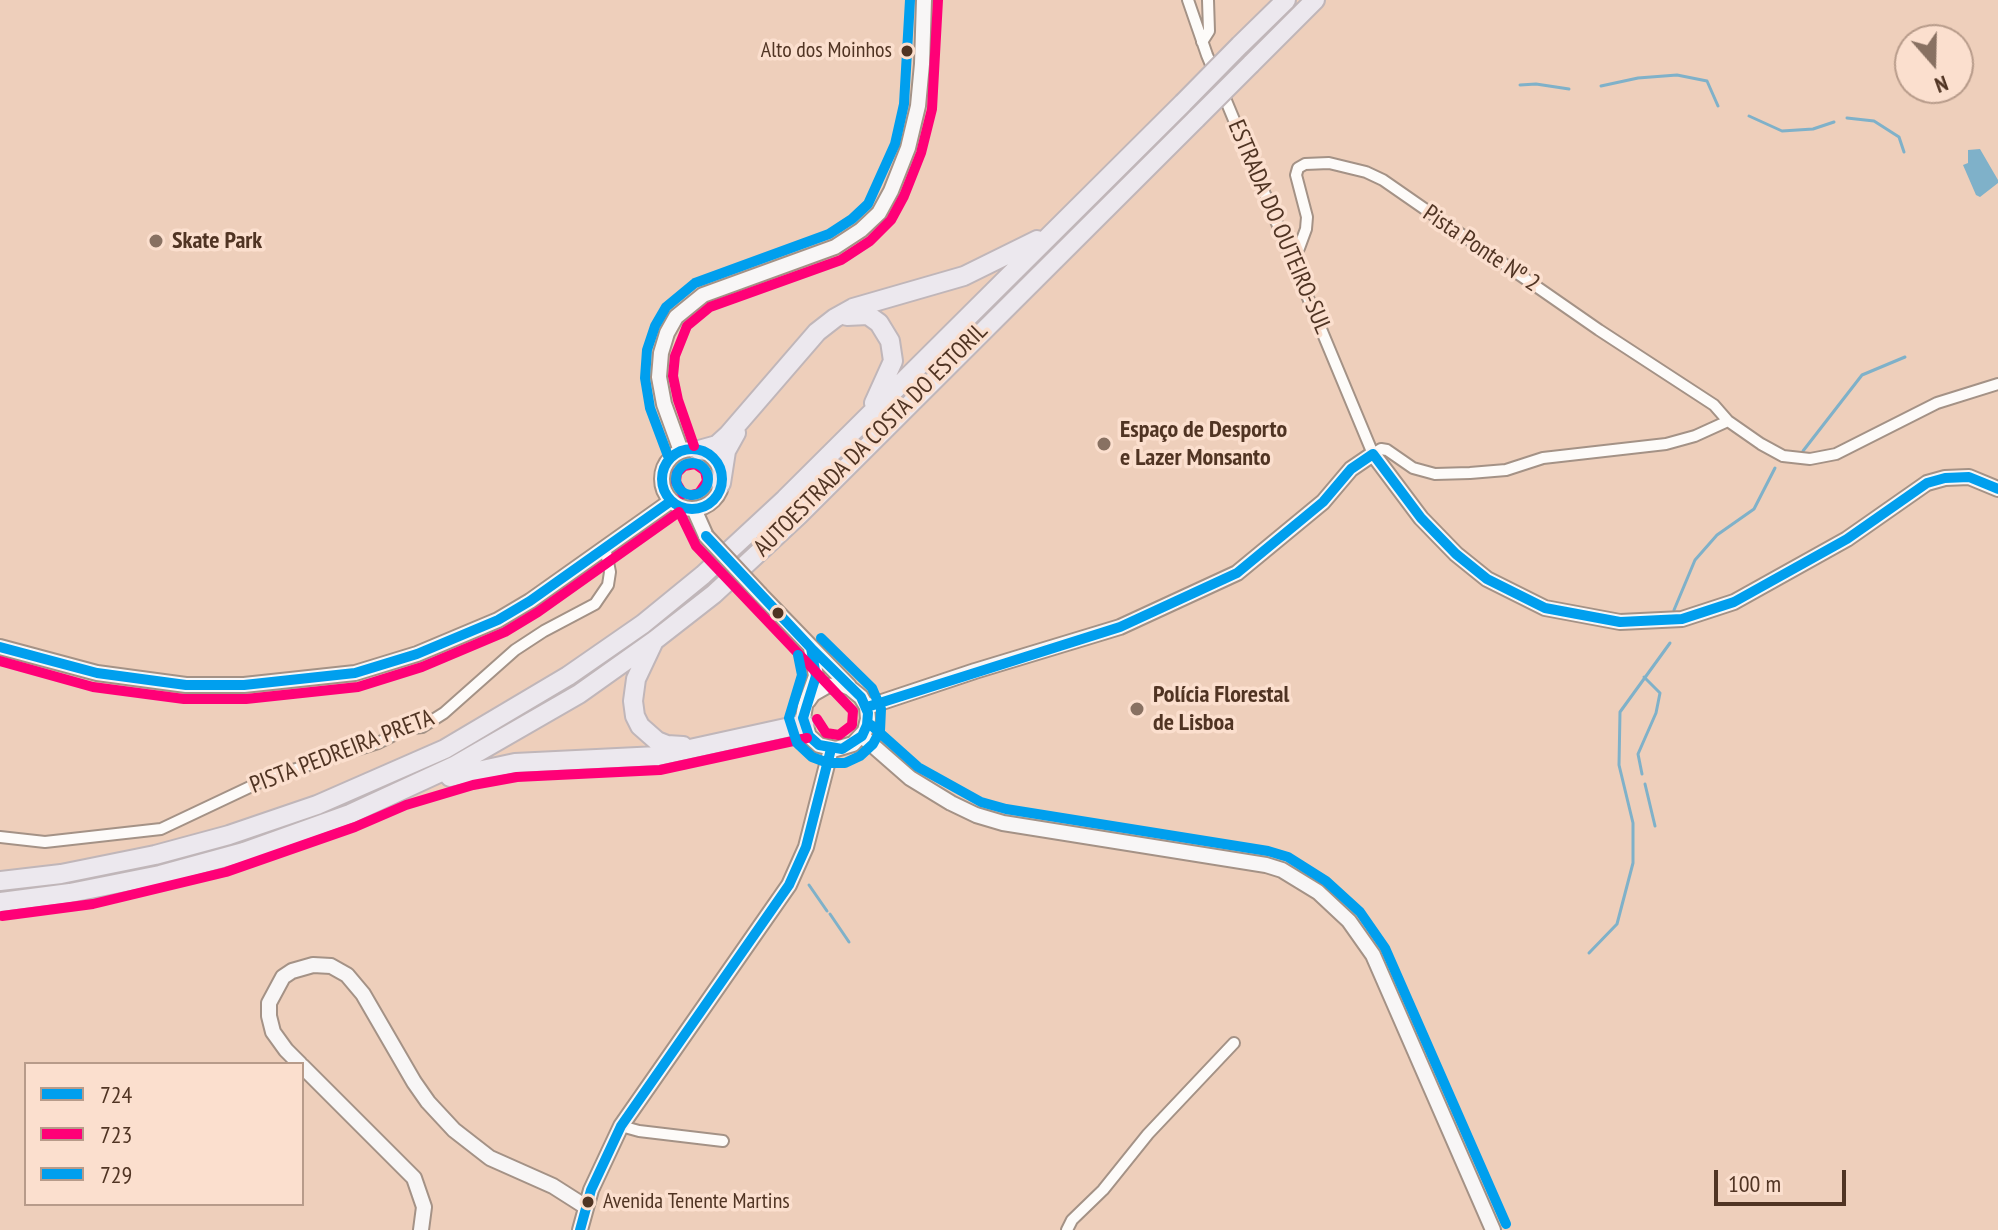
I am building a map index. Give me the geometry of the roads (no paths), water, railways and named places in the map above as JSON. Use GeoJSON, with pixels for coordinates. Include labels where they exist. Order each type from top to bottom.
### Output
{"type":"FeatureCollection","features":[{"type":"Feature","properties":{"kind":"highway","name":"AUTOESTRADA DA COSTA DO ESTORIL"},"geometry":{"type":"LineString","coordinates":[[0,881],[114,864],[229,835],[339,796],[445,749],[568,676],[643,624],[744,537],[1286,0]]}},
{"type":"Feature","properties":{"kind":"highway","name":"AUTOESTRADA DA COSTA DO ESTORIL"},"geometry":{"type":"LineString","coordinates":[[0,902],[90,890],[223,858],[350,814],[502,741],[579,694],[714,594],[799,515],[1315,0]]}},
{"type":"Feature","properties":{"kind":"highway"},"geometry":{"type":"LineString","coordinates":[[690,451],[717,445],[728,435],[817,332],[835,318],[853,308],[964,276],[1050,234]]}},
{"type":"Feature","properties":{"kind":"highway"},"geometry":{"type":"LineString","coordinates":[[721,483],[726,451],[734,436],[819,336],[851,314],[868,315],[879,323],[890,341],[893,361],[868,416]]}},
{"type":"Feature","properties":{"kind":"highway"},"geometry":{"type":"LineString","coordinates":[[655,640],[636,679],[633,701],[635,716],[640,726],[657,741],[694,747]]}},
{"type":"Feature","properties":{"kind":"highway"},"geometry":{"type":"LineString","coordinates":[[401,792],[470,771],[515,763],[632,758],[804,724]]}},
{"type":"Feature","properties":{"kind":"street"},"geometry":{"type":"LineString","coordinates":[[690,451],[667,462],[662,473],[664,491],[671,501],[694,509],[706,506],[715,498],[721,483],[720,471],[714,460],[690,451],[664,404],[659,364],[667,333],[676,317],[703,295],[835,247],[861,230],[879,213],[908,148],[918,106],[924,0]]}},
{"type":"Feature","properties":{"kind":"street","name":"ESTRADA DO OUTEIRO-SUL"},"geometry":{"type":"LineString","coordinates":[[1188,0],[1202,42],[1373,454]]}},
{"type":"Feature","properties":{"kind":"street"},"geometry":{"type":"LineString","coordinates":[[1202,42],[1209,31],[1208,0]]}},
{"type":"Feature","properties":{"kind":"street","name":"Pista Ponte Nº 2"},"geometry":{"type":"LineString","coordinates":[[1290,253],[1299,248],[1306,229],[1307,217],[1296,175],[1298,168],[1316,162],[1366,172],[1383,180],[1599,330],[1714,405],[1728,421]]}},
{"type":"Feature","properties":{"kind":"street"},"geometry":{"type":"LineString","coordinates":[[867,707],[1120,627],[1237,573],[1323,502],[1351,469],[1381,449],[1413,468],[1435,474],[1506,470],[1543,458],[1666,444],[1695,436],[1728,421],[1783,456],[1810,459],[1836,454],[1937,403],[1998,384]]}},
{"type":"Feature","properties":{"kind":"street"},"geometry":{"type":"LineString","coordinates":[[1373,454],[1421,518],[1456,554],[1487,579],[1545,608],[1620,622],[1682,619],[1734,602],[1847,539],[1927,483],[1951,477],[1969,477],[1998,489]]}},
{"type":"Feature","properties":{"kind":"street"},"geometry":{"type":"LineString","coordinates":[[0,647],[97,673],[186,685],[244,685],[355,673],[417,654],[498,620],[530,601],[671,501]]}},
{"type":"Feature","properties":{"kind":"street"},"geometry":{"type":"LineString","coordinates":[[694,509],[706,536],[811,648],[857,692],[867,707],[867,725],[862,736],[848,747],[831,749],[814,741],[804,724],[804,712],[816,676],[811,648]]}},
{"type":"Feature","properties":{"kind":"street","name":"PISTA PEDREIRA PRETA"},"geometry":{"type":"LineString","coordinates":[[0,837],[45,842],[161,829],[271,777],[378,743],[406,729],[422,727],[444,713],[515,650],[595,604],[608,585],[610,572],[605,547]]}},
{"type":"Feature","properties":{"kind":"street"},"geometry":{"type":"LineString","coordinates":[[808,701],[819,689],[835,685],[843,685],[857,692]]}},
{"type":"Feature","properties":{"kind":"street"},"geometry":{"type":"LineString","coordinates":[[862,736],[910,778],[976,815],[1003,823],[1266,865],[1282,870],[1318,892],[1349,921],[1373,955],[1493,1230]]}},
{"type":"Feature","properties":{"kind":"street"},"geometry":{"type":"LineString","coordinates":[[580,1230],[603,1162],[621,1126],[789,885],[806,847],[831,749]]}},
{"type":"Feature","properties":{"kind":"street"},"geometry":{"type":"LineString","coordinates":[[298,1062],[273,1032],[269,1003],[283,977],[292,971],[313,965],[331,966],[347,975],[363,994],[428,1102],[454,1130],[478,1151],[553,1186],[586,1207]]}},
{"type":"Feature","properties":{"kind":"street"},"geometry":{"type":"LineString","coordinates":[[1067,1230],[1072,1220],[1103,1190],[1148,1134],[1234,1043]]}},
{"type":"Feature","properties":{"kind":"street"},"geometry":{"type":"LineString","coordinates":[[304,1068],[416,1181],[424,1207],[421,1230]]}},
{"type":"Feature","properties":{"kind":"street"},"geometry":{"type":"LineString","coordinates":[[621,1126],[723,1141]]}},
{"type":"Feature","properties":{"kind":"water"},"geometry":{"type":"Polygon","coordinates":[[[1980,149],[1998,183],[1980,197],[1976,195],[1963,165],[1968,163],[1968,150],[1980,149]]]}},
{"type":"Feature","properties":{"kind":"waterway"},"geometry":{"type":"LineString","coordinates":[[1601,86],[1638,78],[1677,75],[1707,81],[1718,106]]}},
{"type":"Feature","properties":{"kind":"waterway"},"geometry":{"type":"LineString","coordinates":[[1520,85],[1569,89]]}},
{"type":"Feature","properties":{"kind":"waterway"},"geometry":{"type":"LineString","coordinates":[[1749,116],[1782,131],[1813,129],[1834,122]]}},
{"type":"Feature","properties":{"kind":"waterway"},"geometry":{"type":"LineString","coordinates":[[1847,118],[1874,121],[1899,137],[1904,152]]}},
{"type":"Feature","properties":{"kind":"waterway"},"geometry":{"type":"LineString","coordinates":[[1803,451],[1862,375],[1905,357]]}},
{"type":"Feature","properties":{"kind":"waterway"},"geometry":{"type":"LineString","coordinates":[[1674,610],[1695,560],[1717,535],[1754,509],[1775,468]]}},
{"type":"Feature","properties":{"kind":"waterway"},"geometry":{"type":"LineString","coordinates":[[1589,953],[1617,924],[1633,863],[1633,823],[1619,765],[1620,712],[1670,643]]}},
{"type":"Feature","properties":{"kind":"waterway"},"geometry":{"type":"LineString","coordinates":[[1642,774],[1638,754],[1656,713],[1660,693],[1644,677]]}},
{"type":"Feature","properties":{"kind":"waterway"},"geometry":{"type":"LineString","coordinates":[[1645,784],[1655,826]]}},
{"type":"Feature","properties":{"kind":"waterway"},"geometry":{"type":"LineString","coordinates":[[809,885],[827,911]]}},
{"type":"Feature","properties":{"kind":"waterway"},"geometry":{"type":"LineString","coordinates":[[830,914],[849,942]]}},
{"type":"Feature","properties":{"kind":"place","name":"Alto dos Moinhos"},"geometry":{"type":"Point","coordinates":[907,51]}},
{"type":"Feature","properties":{"kind":"place","name":"Skate Park"},"geometry":{"type":"Point","coordinates":[156,241]}},
{"type":"Feature","properties":{"kind":"place","name":"Espaço de Desporto e Lazer Monsanto"},"geometry":{"type":"Point","coordinates":[1104,444]}},
{"type":"Feature","properties":{"kind":"place","name":"Polícia Florestal de Lisboa"},"geometry":{"type":"Point","coordinates":[1137,709]}},
{"type":"Feature","properties":{"kind":"place","name":"Avenida Tenente Martins"},"geometry":{"type":"Point","coordinates":[588,1202]}}]}
